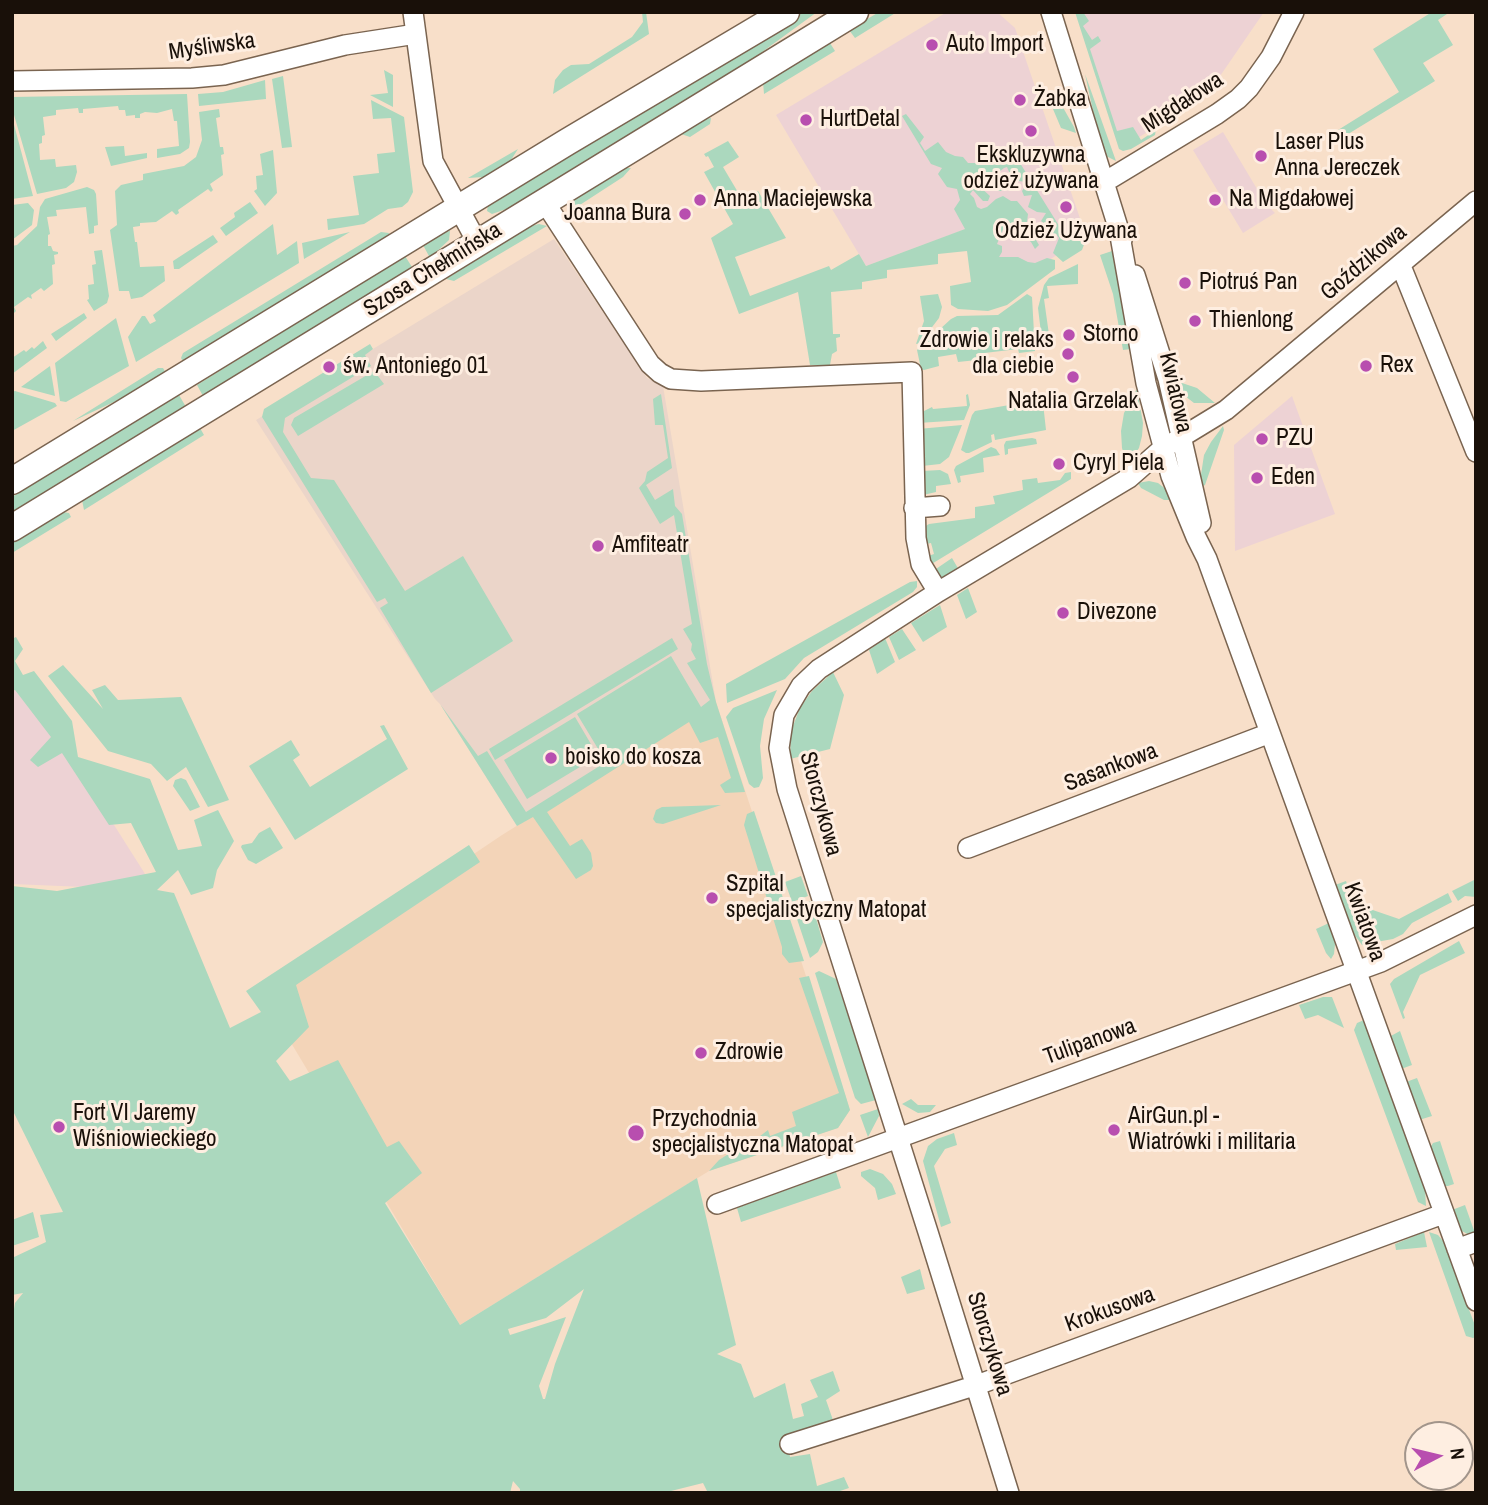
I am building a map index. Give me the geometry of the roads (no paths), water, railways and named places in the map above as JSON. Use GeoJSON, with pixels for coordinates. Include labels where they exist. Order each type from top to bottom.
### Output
{"type":"FeatureCollection","features":[{"type":"Feature","properties":{"kind":"main road","name":"Szosa Chełmińska"},"geometry":{"type":"LineString","coordinates":[[12,481],[786,12]]}},
{"type":"Feature","properties":{"kind":"main road","name":"Szosa Chełmińska"},"geometry":{"type":"LineString","coordinates":[[12,528],[855,12]]}},
{"type":"Feature","properties":{"kind":"street"},"geometry":{"type":"LineString","coordinates":[[413,12],[433,161],[477,242]]}},
{"type":"Feature","properties":{"kind":"street","name":"Kwiatowa"},"geometry":{"type":"LineString","coordinates":[[1051,12],[1103,183],[1153,329],[1182,436],[1207,559]]}},
{"type":"Feature","properties":{"kind":"street","name":"Migdałowa"},"geometry":{"type":"LineString","coordinates":[[1103,183],[1238,99],[1271,57],[1294,12]]}},
{"type":"Feature","properties":{"kind":"street","name":"Myśliwska"},"geometry":{"type":"LineString","coordinates":[[12,81],[224,75],[345,45],[416,34]]}},
{"type":"Feature","properties":{"kind":"street"},"geometry":{"type":"LineString","coordinates":[[544,201],[650,364],[671,379],[701,381],[912,372],[917,551],[921,564],[938,592]]}},
{"type":"Feature","properties":{"kind":"street","name":"Goździkowa"},"geometry":{"type":"LineString","coordinates":[[1182,436],[1226,410],[1476,201]]}},
{"type":"Feature","properties":{"kind":"street","name":"Kwiatowa"},"geometry":{"type":"LineString","coordinates":[[1119,230],[1146,383],[1162,449],[1207,559],[1476,1301]]}},
{"type":"Feature","properties":{"kind":"street"},"geometry":{"type":"LineString","coordinates":[[1401,265],[1476,452]]}},
{"type":"Feature","properties":{"kind":"street","name":"Storczykowa"},"geometry":{"type":"LineString","coordinates":[[1009,1493],[787,789],[779,748],[781,727],[790,701],[819,668],[938,592],[1129,478],[1162,449],[1182,436]]}},
{"type":"Feature","properties":{"kind":"street"},"geometry":{"type":"LineString","coordinates":[[915,508],[940,506]]}},
{"type":"Feature","properties":{"kind":"street","name":"Sasankowa"},"geometry":{"type":"LineString","coordinates":[[968,848],[1270,733]]}},
{"type":"Feature","properties":{"kind":"street","name":"Tulipanowa"},"geometry":{"type":"LineString","coordinates":[[717,1205],[1399,955],[1476,915]]}},
{"type":"Feature","properties":{"kind":"street","name":"Krokusowa"},"geometry":{"type":"LineString","coordinates":[[790,1444],[977,1385],[1443,1214]]}},
{"type":"Feature","properties":{"kind":"street"},"geometry":{"type":"LineString","coordinates":[[1457,1249],[1476,1242]]}},
{"type":"Feature","properties":{"kind":"place","name":"Auto Import"},"geometry":{"type":"Point","coordinates":[932,45]}},
{"type":"Feature","properties":{"kind":"place","name":"Żabka"},"geometry":{"type":"Point","coordinates":[1020,100]}},
{"type":"Feature","properties":{"kind":"place","name":"HurtDetal"},"geometry":{"type":"Point","coordinates":[806,120]}},
{"type":"Feature","properties":{"kind":"place","name":"Ekskluzywna odzież używana"},"geometry":{"type":"Point","coordinates":[1031,131]}},
{"type":"Feature","properties":{"kind":"place","name":"Laser Plus Anna Jereczek"},"geometry":{"type":"Point","coordinates":[1261,156]}},
{"type":"Feature","properties":{"kind":"place","name":"Anna Maciejewska"},"geometry":{"type":"Point","coordinates":[700,200]}},
{"type":"Feature","properties":{"kind":"place","name":"Na Migdałowej"},"geometry":{"type":"Point","coordinates":[1215,200]}},
{"type":"Feature","properties":{"kind":"place","name":"Odzież Używana"},"geometry":{"type":"Point","coordinates":[1066,207]}},
{"type":"Feature","properties":{"kind":"place","name":"Joanna Bura"},"geometry":{"type":"Point","coordinates":[685,214]}},
{"type":"Feature","properties":{"kind":"place","name":"Piotruś Pan"},"geometry":{"type":"Point","coordinates":[1185,283]}},
{"type":"Feature","properties":{"kind":"place","name":"Thienlong"},"geometry":{"type":"Point","coordinates":[1195,321]}},
{"type":"Feature","properties":{"kind":"place","name":"Storno"},"geometry":{"type":"Point","coordinates":[1069,335]}},
{"type":"Feature","properties":{"kind":"place","name":"Zdrowie i relaks dla ciebie"},"geometry":{"type":"Point","coordinates":[1068,354]}},
{"type":"Feature","properties":{"kind":"place","name":"Rex"},"geometry":{"type":"Point","coordinates":[1366,366]}},
{"type":"Feature","properties":{"kind":"place","name":"św. Antoniego 01"},"geometry":{"type":"Point","coordinates":[329,367]}},
{"type":"Feature","properties":{"kind":"place","name":"Natalia Grzelak"},"geometry":{"type":"Point","coordinates":[1073,377]}},
{"type":"Feature","properties":{"kind":"place","name":"PZU"},"geometry":{"type":"Point","coordinates":[1262,439]}},
{"type":"Feature","properties":{"kind":"place","name":"Cyryl Piela"},"geometry":{"type":"Point","coordinates":[1059,464]}},
{"type":"Feature","properties":{"kind":"place","name":"Eden"},"geometry":{"type":"Point","coordinates":[1257,478]}},
{"type":"Feature","properties":{"kind":"place","name":"Amfiteatr"},"geometry":{"type":"Point","coordinates":[598,546]}},
{"type":"Feature","properties":{"kind":"place","name":"Divezone"},"geometry":{"type":"Point","coordinates":[1063,613]}},
{"type":"Feature","properties":{"kind":"place","name":"boisko do kosza"},"geometry":{"type":"Point","coordinates":[551,758]}},
{"type":"Feature","properties":{"kind":"place","name":"Szpital specjalistyczny Matopat"},"geometry":{"type":"Point","coordinates":[712,898]}},
{"type":"Feature","properties":{"kind":"place","name":"Zdrowie"},"geometry":{"type":"Point","coordinates":[701,1053]}},
{"type":"Feature","properties":{"kind":"place","name":"Fort VI Jaremy Wiśniowieckiego"},"geometry":{"type":"Point","coordinates":[59,1127]}},
{"type":"Feature","properties":{"kind":"place","name":"AirGun.pl - Wiatrówki i militaria"},"geometry":{"type":"Point","coordinates":[1114,1130]}},
{"type":"Feature","properties":{"kind":"place","name":"Przychodnia specjalistyczna Matopat"},"geometry":{"type":"Point","coordinates":[636,1133]}}]}
